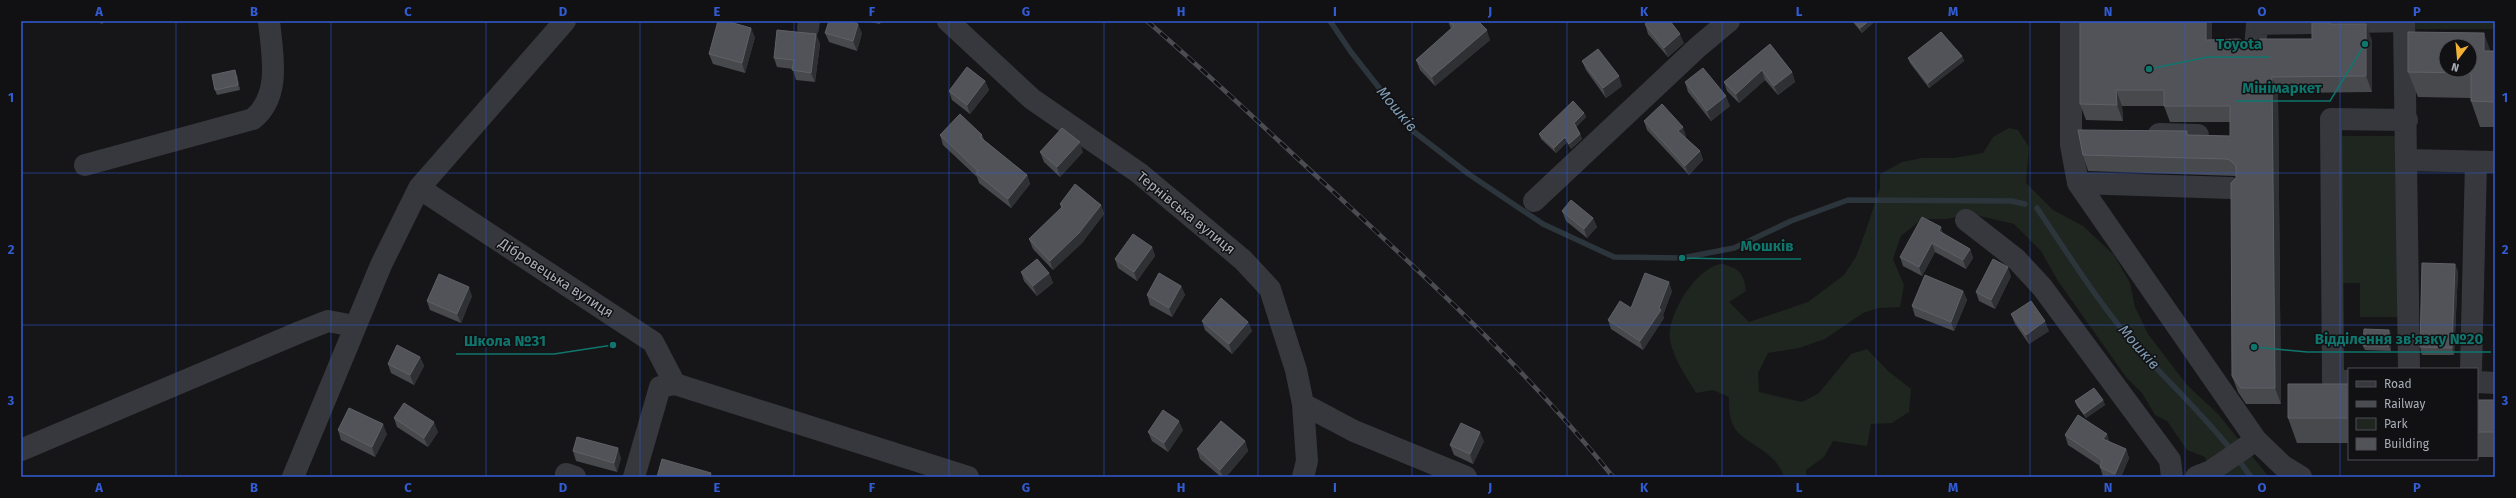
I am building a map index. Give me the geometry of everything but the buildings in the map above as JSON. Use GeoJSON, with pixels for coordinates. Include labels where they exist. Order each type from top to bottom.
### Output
{"type":"FeatureCollection","features":[{"type":"Feature","properties":{"kind":"street"},"geometry":{"type":"LineString","coordinates":[[85,165],[253,119],[262,112],[269,101],[274,76],[269,21]]}},
{"type":"Feature","properties":{"kind":"street"},"geometry":{"type":"LineString","coordinates":[[294,477],[380,265],[419,188],[565,21]]}},
{"type":"Feature","properties":{"kind":"street","name":"Тернівська вулиця"},"geometry":{"type":"LineString","coordinates":[[948,21],[1032,99],[1139,173],[1244,260],[1270,289],[1296,370],[1303,404],[1307,461],[1303,477]]}},
{"type":"Feature","properties":{"kind":"street"},"geometry":{"type":"LineString","coordinates":[[1534,201],[1698,47],[1729,21]]}},
{"type":"Feature","properties":{"kind":"street"},"geometry":{"type":"LineString","coordinates":[[2071,21],[2081,132],[2071,145],[2078,183],[2256,440],[2284,466],[2301,477]]}},
{"type":"Feature","properties":{"kind":"street"},"geometry":{"type":"LineString","coordinates":[[2255,49],[2257,24],[2404,21],[2409,368]]}},
{"type":"Feature","properties":{"kind":"street"},"geometry":{"type":"LineString","coordinates":[[2348,381],[2333,381],[2331,119],[2406,120]]}},
{"type":"Feature","properties":{"kind":"street"},"geometry":{"type":"LineString","coordinates":[[2137,134],[2198,135]]}},
{"type":"Feature","properties":{"kind":"street"},"geometry":{"type":"LineString","coordinates":[[2407,160],[2485,162],[2471,368]]}},
{"type":"Feature","properties":{"kind":"street"},"geometry":{"type":"LineString","coordinates":[[2078,183],[2231,188]]}},
{"type":"Feature","properties":{"kind":"street","name":"Дібровецька вулиця"},"geometry":{"type":"LineString","coordinates":[[419,188],[653,342],[675,384]]}},
{"type":"Feature","properties":{"kind":"street"},"geometry":{"type":"LineString","coordinates":[[1966,220],[2016,259],[2042,287],[2170,460],[2172,477]]}},
{"type":"Feature","properties":{"kind":"street"},"geometry":{"type":"LineString","coordinates":[[21,450],[328,321],[354,326]]}},
{"type":"Feature","properties":{"kind":"street"},"geometry":{"type":"LineString","coordinates":[[2478,382],[2495,383]]}},
{"type":"Feature","properties":{"kind":"street"},"geometry":{"type":"LineString","coordinates":[[634,477],[660,387],[675,384],[930,471],[968,477]]}},
{"type":"Feature","properties":{"kind":"street"},"geometry":{"type":"LineString","coordinates":[[1303,404],[1354,431],[1466,477]]}},
{"type":"Feature","properties":{"kind":"street"},"geometry":{"type":"LineString","coordinates":[[2203,474],[2256,440]]}},
{"type":"Feature","properties":{"kind":"street"},"geometry":{"type":"LineString","coordinates":[[566,477],[566,474],[575,477]]}},
{"type":"Feature","properties":{"kind":"green space"},"geometry":{"type":"Polygon","coordinates":[[[2408,21],[2495,21],[2495,29],[2408,29],[2408,21]]]}},
{"type":"Feature","properties":{"kind":"green space"},"geometry":{"type":"Polygon","coordinates":[[[2009,128],[2018,130],[2029,147],[2026,183],[2053,210],[2083,226],[2114,255],[2130,283],[2135,307],[2148,334],[2187,385],[2218,414],[2269,477],[2211,477],[2205,457],[2187,450],[2167,421],[2155,415],[2142,393],[2126,377],[2058,281],[2041,251],[2014,224],[1971,214],[1946,219],[1922,219],[1901,236],[1893,259],[1904,285],[1900,307],[1878,308],[1863,313],[1825,339],[1799,348],[1768,353],[1758,373],[1759,392],[1802,402],[1819,393],[1851,354],[1867,349],[1888,371],[1911,389],[1909,412],[1892,423],[1871,424],[1867,446],[1833,441],[1824,457],[1806,470],[1806,477],[1784,477],[1780,467],[1774,459],[1737,432],[1731,418],[1729,397],[1713,390],[1696,393],[1674,354],[1670,340],[1670,330],[1678,306],[1685,294],[1703,273],[1712,267],[1722,264],[1734,268],[1740,272],[1746,291],[1729,302],[1749,322],[1808,302],[1844,275],[1856,257],[1880,188],[1880,174],[1902,162],[1922,158],[1954,158],[1983,153],[1993,137],[2009,128]]]}},
{"type":"Feature","properties":{"kind":"green space"},"geometry":{"type":"Polygon","coordinates":[[[2340,136],[2397,136],[2398,317],[2360,317],[2360,283],[2340,283],[2340,136]]]}},
{"type":"Feature","properties":{"kind":"waterway","name":"Мошків"},"geometry":{"type":"LineString","coordinates":[[1330,21],[1351,52],[1413,131],[1470,175],[1543,224],[1614,257],[1682,258],[1734,248],[1791,221],[1848,200],[2011,201],[2025,204]]}},
{"type":"Feature","properties":{"kind":"waterway","name":"Мошків"},"geometry":{"type":"LineString","coordinates":[[2037,208],[2108,312],[2134,344],[2209,423],[2232,451]]}},
{"type":"Feature","properties":{"kind":"waterway","name":"Мошків"},"geometry":{"type":"LineString","coordinates":[[2237,458],[2251,477]]}},
{"type":"Feature","properties":{"kind":"railway"},"geometry":{"type":"LineString","coordinates":[[1147,21],[1243,108],[1481,331],[1549,402],[1613,477]]}},
{"type":"Feature","properties":{"kind":"place","name":"Мінімаркет"},"geometry":{"type":"Point","coordinates":[2365,44]}},
{"type":"Feature","properties":{"kind":"place","name":"Toyota"},"geometry":{"type":"Point","coordinates":[2149,69]}},
{"type":"Feature","properties":{"kind":"place","name":"Мошків"},"geometry":{"type":"Point","coordinates":[1682,258]}},
{"type":"Feature","properties":{"kind":"place","name":"Школа №31"},"geometry":{"type":"Point","coordinates":[613,345]}},
{"type":"Feature","properties":{"kind":"place","name":"Відділення зв'язку №20"},"geometry":{"type":"Point","coordinates":[2254,347]}}]}
